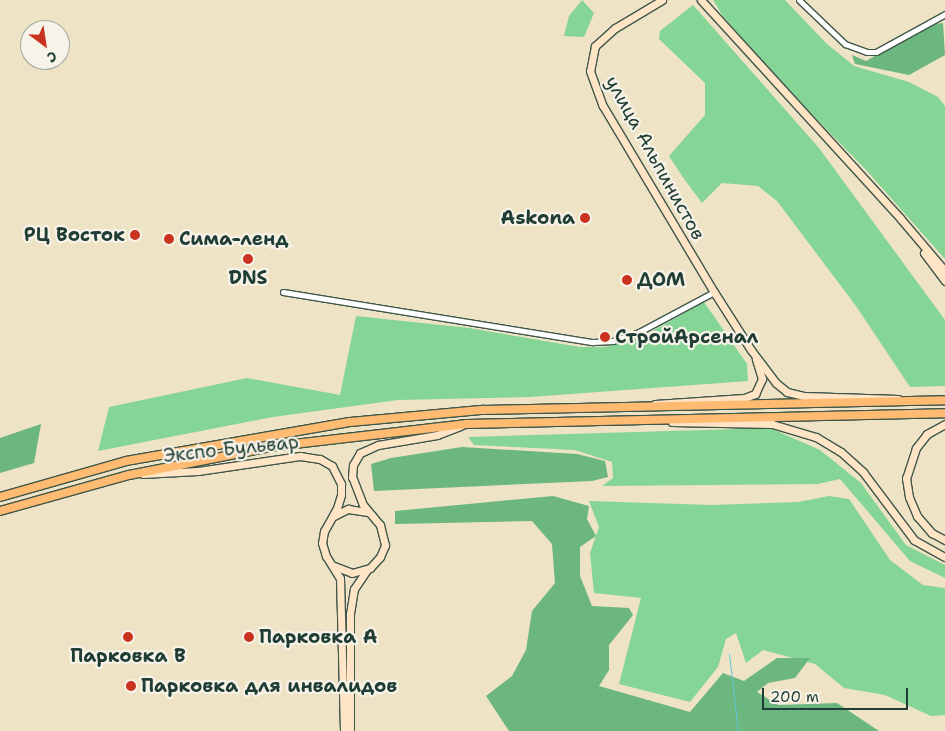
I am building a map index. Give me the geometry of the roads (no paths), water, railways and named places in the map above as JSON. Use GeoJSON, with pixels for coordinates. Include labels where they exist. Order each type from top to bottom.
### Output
{"type":"FeatureCollection","features":[{"type":"Feature","properties":{"kind":"main road","name":"улица Альпинистов"},"geometry":{"type":"LineString","coordinates":[[662,0],[615,28],[596,46],[590,71],[603,106],[714,292],[751,350]]}},
{"type":"Feature","properties":{"kind":"main road"},"geometry":{"type":"LineString","coordinates":[[651,7],[666,0]]}},
{"type":"Feature","properties":{"kind":"main road"},"geometry":{"type":"LineString","coordinates":[[699,0],[873,189],[945,271]]}},
{"type":"Feature","properties":{"kind":"main road"},"geometry":{"type":"LineString","coordinates":[[706,0],[722,23]]}},
{"type":"Feature","properties":{"kind":"main road"},"geometry":{"type":"LineString","coordinates":[[873,189],[945,281]]}},
{"type":"Feature","properties":{"kind":"main road"},"geometry":{"type":"LineString","coordinates":[[751,350],[776,382],[793,394],[887,397],[907,401]]}},
{"type":"Feature","properties":{"kind":"main road"},"geometry":{"type":"LineString","coordinates":[[645,406],[669,401],[744,398],[755,394],[762,380],[751,350]]}},
{"type":"Feature","properties":{"kind":"main road"},"geometry":{"type":"LineString","coordinates":[[0,497],[126,461],[291,430],[483,410],[945,400]]}},
{"type":"Feature","properties":{"kind":"main road"},"geometry":{"type":"LineString","coordinates":[[0,511],[136,474],[277,446],[466,424],[945,413]]}},
{"type":"Feature","properties":{"kind":"main road"},"geometry":{"type":"LineString","coordinates":[[652,419],[686,424],[772,424],[816,437],[859,468],[914,540],[945,557]]}},
{"type":"Feature","properties":{"kind":"main road"},"geometry":{"type":"LineString","coordinates":[[350,731],[350,614],[354,589],[367,570],[379,560],[385,545],[380,525],[369,512],[352,478],[353,465],[360,453],[378,445],[437,435],[466,424]]}},
{"type":"Feature","properties":{"kind":"main road"},"geometry":{"type":"LineString","coordinates":[[945,424],[927,434],[916,448],[906,478],[909,498],[917,516],[932,533],[945,540]]}},
{"type":"Feature","properties":{"kind":"main road","name":"Экспо Бульвар"},"geometry":{"type":"LineString","coordinates":[[136,474],[198,471],[292,457],[314,457],[332,466],[339,479],[340,500],[322,537],[323,549],[341,583],[344,731]]}},
{"type":"Feature","properties":{"kind":"main road"},"geometry":{"type":"LineString","coordinates":[[332,517],[348,509],[369,512]]}},
{"type":"Feature","properties":{"kind":"main road"},"geometry":{"type":"LineString","coordinates":[[330,562],[352,573],[367,570]]}},
{"type":"Feature","properties":{"kind":"street"},"geometry":{"type":"LineString","coordinates":[[799,0],[845,44],[867,52],[876,52],[945,14]]}},
{"type":"Feature","properties":{"kind":"street"},"geometry":{"type":"LineString","coordinates":[[283,292],[593,342],[613,341],[639,332],[714,292]]}},
{"type":"Feature","properties":{"kind":"waterway"},"geometry":{"type":"LineString","coordinates":[[729,654],[738,731]]}},
{"type":"Feature","properties":{"kind":"place","name":"Askona"},"geometry":{"type":"Point","coordinates":[585,218]}},
{"type":"Feature","properties":{"kind":"place","name":"РЦ Восток"},"geometry":{"type":"Point","coordinates":[135,235]}},
{"type":"Feature","properties":{"kind":"place","name":"Сима-ленд"},"geometry":{"type":"Point","coordinates":[169,239]}},
{"type":"Feature","properties":{"kind":"place","name":"DNS"},"geometry":{"type":"Point","coordinates":[248,259]}},
{"type":"Feature","properties":{"kind":"place","name":"ДОМ"},"geometry":{"type":"Point","coordinates":[627,280]}},
{"type":"Feature","properties":{"kind":"place","name":"СтройАрсенал"},"geometry":{"type":"Point","coordinates":[605,337]}},
{"type":"Feature","properties":{"kind":"place","name":"Парковка B"},"geometry":{"type":"Point","coordinates":[128,637]}},
{"type":"Feature","properties":{"kind":"place","name":"Парковка A"},"geometry":{"type":"Point","coordinates":[249,637]}},
{"type":"Feature","properties":{"kind":"place","name":"Парковка для инвалидов"},"geometry":{"type":"Point","coordinates":[131,686]}}]}
